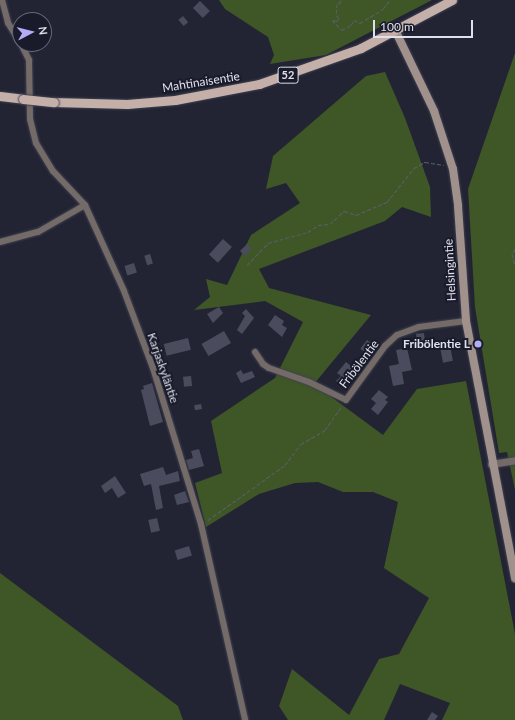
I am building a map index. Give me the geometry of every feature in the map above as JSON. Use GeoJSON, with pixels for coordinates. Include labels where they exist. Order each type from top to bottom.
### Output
{"type":"FeatureCollection","features":[{"type":"Feature","properties":{"kind":"main road","name":"52"},"geometry":{"type":"LineString","coordinates":[[396,32],[452,0]]}},
{"type":"Feature","properties":{"kind":"main road","name":"Mahtinaisentie"},"geometry":{"type":"LineString","coordinates":[[0,96],[54,102],[127,104],[219,93],[259,84],[319,65],[396,32]]}},
{"type":"Feature","properties":{"kind":"main road","name":"Helsingintie"},"geometry":{"type":"LineString","coordinates":[[396,32],[434,111],[453,169],[458,206],[466,321],[491,464],[515,578]]}},
{"type":"Feature","properties":{"kind":"street","name":"Karjaskyläntie"},"geometry":{"type":"LineString","coordinates":[[2,0],[8,23],[12,30]]}},
{"type":"Feature","properties":{"kind":"street","name":"Karjaskyläntie"},"geometry":{"type":"LineString","coordinates":[[25,52],[29,60],[30,119],[36,143],[53,171],[85,205],[135,318],[201,524],[245,720]]}},
{"type":"Feature","properties":{"kind":"street"},"geometry":{"type":"LineString","coordinates":[[0,242],[38,232],[85,205]]}},
{"type":"Feature","properties":{"kind":"street","name":"Fribölentie"},"geometry":{"type":"LineString","coordinates":[[255,352],[263,364],[269,368],[309,382],[346,400],[385,346],[398,335],[419,327],[466,321]]}},
{"type":"Feature","properties":{"kind":"street"},"geometry":{"type":"LineString","coordinates":[[491,464],[515,460]]}},
{"type":"Feature","properties":{"kind":"path"},"geometry":{"type":"LineString","coordinates":[[340,0],[336,15],[339,18],[337,21],[332,20],[342,30],[351,26],[354,20],[360,24],[383,9],[390,0]]}},
{"type":"Feature","properties":{"kind":"path"},"geometry":{"type":"LineString","coordinates":[[246,265],[268,243],[308,232],[318,225],[330,224],[344,211],[356,215],[383,204],[406,181],[414,168],[425,162],[438,162],[453,169]]}},
{"type":"Feature","properties":{"kind":"path"},"geometry":{"type":"LineString","coordinates":[[515,250],[512,254],[515,266]]}},
{"type":"Feature","properties":{"kind":"path"},"geometry":{"type":"LineString","coordinates":[[201,524],[285,466],[301,444],[325,430],[346,400]]}},
{"type":"Feature","properties":{"kind":"green space"},"geometry":{"type":"Polygon","coordinates":[[[219,0],[432,0],[326,55],[270,64],[274,55],[268,37],[225,9],[219,0]]]}},
{"type":"Feature","properties":{"kind":"green space"},"geometry":{"type":"Polygon","coordinates":[[[515,53],[515,490],[507,452],[499,453],[475,307],[468,189],[515,53]]]}},
{"type":"Feature","properties":{"kind":"green space"},"geometry":{"type":"Polygon","coordinates":[[[385,72],[405,118],[430,187],[431,217],[402,207],[385,221],[259,269],[269,288],[371,315],[314,384],[383,435],[417,389],[466,381],[515,634],[515,720],[442,720],[450,703],[400,684],[384,720],[288,720],[279,706],[292,669],[349,715],[379,659],[399,654],[429,598],[384,568],[398,502],[373,492],[343,492],[318,482],[295,483],[259,494],[206,527],[195,483],[222,473],[211,421],[275,378],[303,322],[265,301],[194,310],[210,297],[206,279],[227,285],[251,235],[300,203],[286,183],[266,189],[273,156],[366,76],[385,72]]]}},
{"type":"Feature","properties":{"kind":"green space"},"geometry":{"type":"Polygon","coordinates":[[[0,573],[178,706],[183,720],[0,720],[0,573]]]}},
{"type":"Feature","properties":{"kind":"building"},"geometry":{"type":"Polygon","coordinates":[[[200,1],[210,11],[203,18],[193,8],[200,1]]]}},
{"type":"Feature","properties":{"kind":"building"},"geometry":{"type":"Polygon","coordinates":[[[183,16],[188,22],[184,26],[178,20],[183,16]]]}},
{"type":"Feature","properties":{"kind":"building"},"geometry":{"type":"Polygon","coordinates":[[[223,239],[232,247],[218,263],[209,255],[223,239]]]}},
{"type":"Feature","properties":{"kind":"building"},"geometry":{"type":"Polygon","coordinates":[[[247,244],[252,249],[245,256],[240,251],[247,244]]]}},
{"type":"Feature","properties":{"kind":"building"},"geometry":{"type":"Polygon","coordinates":[[[150,254],[153,264],[147,265],[144,256],[150,254]]]}},
{"type":"Feature","properties":{"kind":"building"},"geometry":{"type":"Polygon","coordinates":[[[134,263],[137,273],[127,275],[124,266],[134,263]]]}},
{"type":"Feature","properties":{"kind":"building"},"geometry":{"type":"Polygon","coordinates":[[[219,307],[223,313],[213,323],[207,314],[219,307]]]}},
{"type":"Feature","properties":{"kind":"building"},"geometry":{"type":"Polygon","coordinates":[[[246,309],[254,318],[242,334],[237,330],[245,316],[242,313],[246,309]]]}},
{"type":"Feature","properties":{"kind":"building"},"geometry":{"type":"Polygon","coordinates":[[[275,315],[284,321],[282,325],[287,328],[282,337],[268,325],[275,315]]]}},
{"type":"Feature","properties":{"kind":"building"},"geometry":{"type":"Polygon","coordinates":[[[224,331],[231,343],[208,356],[201,344],[224,331]]]}},
{"type":"Feature","properties":{"kind":"building"},"geometry":{"type":"Polygon","coordinates":[[[424,333],[425,343],[417,344],[416,334],[424,333]]]}},
{"type":"Feature","properties":{"kind":"building"},"geometry":{"type":"Polygon","coordinates":[[[188,338],[191,350],[167,356],[164,344],[188,338]]]}},
{"type":"Feature","properties":{"kind":"building"},"geometry":{"type":"Polygon","coordinates":[[[367,340],[375,346],[368,355],[360,349],[367,340]]]}},
{"type":"Feature","properties":{"kind":"building"},"geometry":{"type":"Polygon","coordinates":[[[450,346],[453,361],[443,363],[440,348],[450,346]]]}},
{"type":"Feature","properties":{"kind":"building"},"geometry":{"type":"Polygon","coordinates":[[[407,348],[412,370],[402,372],[404,384],[393,386],[389,366],[399,364],[396,350],[407,348]]]}},
{"type":"Feature","properties":{"kind":"building"},"geometry":{"type":"Polygon","coordinates":[[[346,362],[356,370],[343,388],[336,381],[341,376],[337,373],[346,362]]]}},
{"type":"Feature","properties":{"kind":"building"},"geometry":{"type":"Polygon","coordinates":[[[241,370],[243,374],[252,371],[255,377],[241,383],[236,373],[241,370]]]}},
{"type":"Feature","properties":{"kind":"building"},"geometry":{"type":"Polygon","coordinates":[[[191,376],[192,386],[184,387],[183,377],[191,376]]]}},
{"type":"Feature","properties":{"kind":"building"},"geometry":{"type":"Polygon","coordinates":[[[152,383],[163,422],[150,426],[141,390],[144,389],[143,386],[152,383]]]}},
{"type":"Feature","properties":{"kind":"building"},"geometry":{"type":"Polygon","coordinates":[[[379,390],[388,397],[385,400],[388,402],[378,415],[371,409],[376,403],[371,399],[379,390]]]}},
{"type":"Feature","properties":{"kind":"building"},"geometry":{"type":"Polygon","coordinates":[[[201,404],[202,409],[195,410],[194,405],[201,404]]]}},
{"type":"Feature","properties":{"kind":"building"},"geometry":{"type":"Polygon","coordinates":[[[199,449],[204,466],[189,470],[186,460],[193,458],[191,451],[199,449]]]}},
{"type":"Feature","properties":{"kind":"building"},"geometry":{"type":"Polygon","coordinates":[[[163,467],[166,475],[178,471],[180,481],[159,486],[163,508],[156,510],[151,484],[144,486],[140,474],[163,467]]]}},
{"type":"Feature","properties":{"kind":"building"},"geometry":{"type":"Polygon","coordinates":[[[115,476],[126,493],[118,498],[112,488],[105,493],[101,486],[115,476]]]}},
{"type":"Feature","properties":{"kind":"building"},"geometry":{"type":"Polygon","coordinates":[[[185,491],[189,502],[177,505],[174,495],[185,491]]]}},
{"type":"Feature","properties":{"kind":"building"},"geometry":{"type":"Polygon","coordinates":[[[157,518],[160,531],[151,533],[148,520],[157,518]]]}},
{"type":"Feature","properties":{"kind":"building"},"geometry":{"type":"Polygon","coordinates":[[[189,546],[192,556],[178,560],[175,550],[189,546]]]}},
{"type":"Feature","properties":{"kind":"building"},"geometry":{"type":"Polygon","coordinates":[[[432,712],[438,716],[435,720],[427,720],[432,712]]]}},
{"type":"Feature","properties":{"kind":"place","name":"Fribölentie L"},"geometry":{"type":"Point","coordinates":[478,344]}}]}
